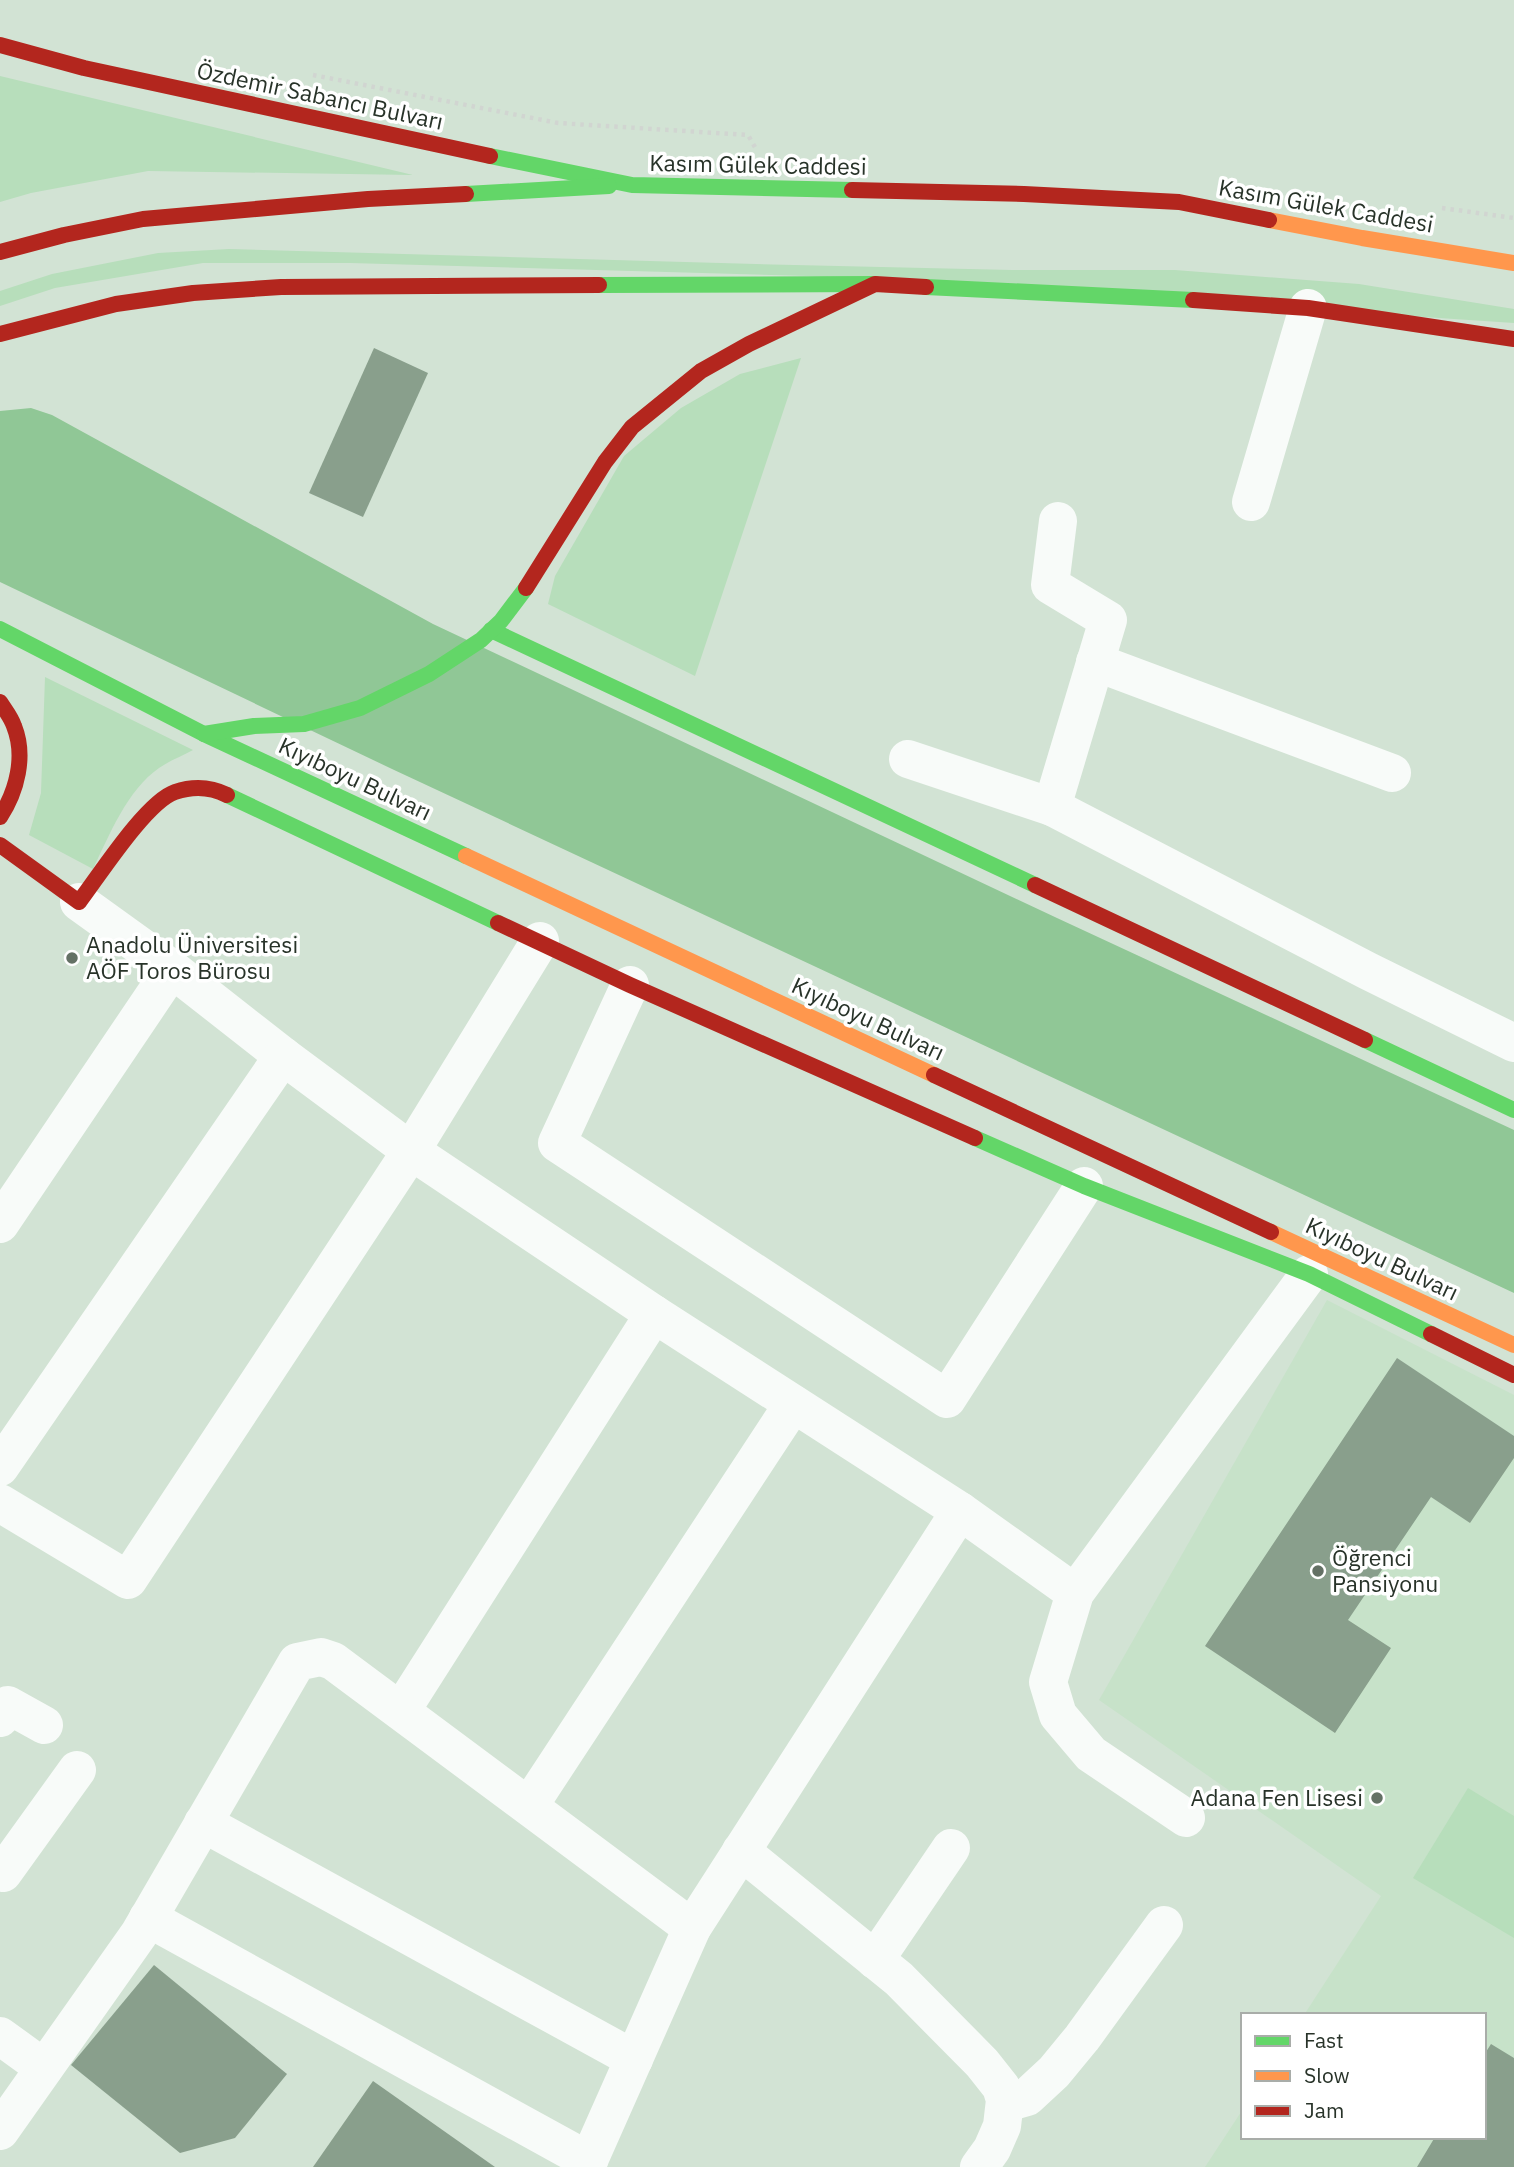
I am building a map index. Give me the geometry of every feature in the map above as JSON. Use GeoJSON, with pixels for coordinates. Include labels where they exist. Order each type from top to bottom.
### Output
{"type":"FeatureCollection","features":[{"type":"Feature","properties":{"kind":"main road","name":"Özdemir Sabancı Bulvarı"},"geometry":{"type":"LineString","coordinates":[[0,45],[84,68],[349,127],[632,185]]}},
{"type":"Feature","properties":{"kind":"main road","name":"Kasım Gülek Caddesi"},"geometry":{"type":"LineString","coordinates":[[0,252],[64,235],[144,219],[368,199],[632,185],[1024,194],[1179,202],[1362,238],[1514,263]]}},
{"type":"Feature","properties":{"kind":"main road"},"geometry":{"type":"LineString","coordinates":[[0,629],[204,734],[254,726],[304,724],[360,708],[429,674],[486,635],[534,578],[605,462],[632,427],[662,401],[701,371],[750,344],[875,284]]}},
{"type":"Feature","properties":{"kind":"main road"},"geometry":{"type":"LineString","coordinates":[[0,334],[116,304],[193,293],[281,287],[875,284],[1308,308],[1514,339]]}},
{"type":"Feature","properties":{"kind":"main road"},"geometry":{"type":"LineString","coordinates":[[486,635],[1514,1110]]}},
{"type":"Feature","properties":{"kind":"main road"},"geometry":{"type":"LineString","coordinates":[[0,702],[16,729],[20,770],[9,805],[0,817]]}},
{"type":"Feature","properties":{"kind":"main road","name":"Kıyıboyu Bulvarı"},"geometry":{"type":"LineString","coordinates":[[204,734],[1514,1345]]}},
{"type":"Feature","properties":{"kind":"main road"},"geometry":{"type":"LineString","coordinates":[[0,845],[79,902],[151,808],[174,792],[210,787],[631,985],[1084,1186],[1309,1274],[1514,1375]]}},
{"type":"Feature","properties":{"kind":"street"},"geometry":{"type":"LineString","coordinates":[[1251,502],[1308,308]]}},
{"type":"Feature","properties":{"kind":"street"},"geometry":{"type":"LineString","coordinates":[[1052,807],[1108,620],[1050,584],[1058,521]]}},
{"type":"Feature","properties":{"kind":"street"},"geometry":{"type":"LineString","coordinates":[[1095,663],[1392,773]]}},
{"type":"Feature","properties":{"kind":"street"},"geometry":{"type":"LineString","coordinates":[[908,759],[1052,807],[1368,971],[1514,1043]]}},
{"type":"Feature","properties":{"kind":"street"},"geometry":{"type":"LineString","coordinates":[[79,902],[172,969],[411,1151],[654,1314],[960,1511],[1075,1594]]}},
{"type":"Feature","properties":{"kind":"street"},"geometry":{"type":"LineString","coordinates":[[0,1503],[128,1580],[411,1151],[540,941]]}},
{"type":"Feature","properties":{"kind":"street"},"geometry":{"type":"LineString","coordinates":[[0,1224],[172,969]]}},
{"type":"Feature","properties":{"kind":"street"},"geometry":{"type":"LineString","coordinates":[[631,985],[557,1143],[947,1399],[1084,1186]]}},
{"type":"Feature","properties":{"kind":"street"},"geometry":{"type":"LineString","coordinates":[[0,1467],[283,1056]]}},
{"type":"Feature","properties":{"kind":"street"},"geometry":{"type":"LineString","coordinates":[[1185,1818],[1091,1754],[1058,1715],[1048,1682],[1075,1594],[1309,1274]]}},
{"type":"Feature","properties":{"kind":"street"},"geometry":{"type":"LineString","coordinates":[[401,1712],[654,1314]]}},
{"type":"Feature","properties":{"kind":"street"},"geometry":{"type":"LineString","coordinates":[[529,1806],[793,1404]]}},
{"type":"Feature","properties":{"kind":"street"},"geometry":{"type":"LineString","coordinates":[[148,1917],[587,2164],[692,1928],[960,1511]]}},
{"type":"Feature","properties":{"kind":"street"},"geometry":{"type":"LineString","coordinates":[[0,2131],[139,1934],[297,1662],[321,1657],[333,1661],[692,1928]]}},
{"type":"Feature","properties":{"kind":"street"},"geometry":{"type":"LineString","coordinates":[[0,1718],[8,1706],[44,1725]]}},
{"type":"Feature","properties":{"kind":"street"},"geometry":{"type":"LineString","coordinates":[[0,1871],[3,1873],[77,1770]]}},
{"type":"Feature","properties":{"kind":"street"},"geometry":{"type":"LineString","coordinates":[[203,1823],[634,2059]]}},
{"type":"Feature","properties":{"kind":"street"},"geometry":{"type":"LineString","coordinates":[[876,1960],[951,1848]]}},
{"type":"Feature","properties":{"kind":"street"},"geometry":{"type":"LineString","coordinates":[[741,1851],[899,1979],[982,2063],[1001,2087],[1005,2100],[1002,2126],[979,2167]]}},
{"type":"Feature","properties":{"kind":"street"},"geometry":{"type":"LineString","coordinates":[[1005,2100],[1027,2097],[1054,2072],[1083,2038],[1164,1925]]}},
{"type":"Feature","properties":{"kind":"street"},"geometry":{"type":"LineString","coordinates":[[0,2036],[44,2068]]}},
{"type":"Feature","properties":{"kind":"path"},"geometry":{"type":"LineString","coordinates":[[304,74],[558,122],[748,135],[760,155]]}},
{"type":"Feature","properties":{"kind":"path"},"geometry":{"type":"LineString","coordinates":[[1434,207],[1514,218]]}},
{"type":"Feature","properties":{"kind":"shaded area"},"geometry":{"type":"Polygon","coordinates":[[[0,76],[413,175],[148,171],[31,193],[0,202],[0,76]]]}},
{"type":"Feature","properties":{"kind":"shaded area"},"geometry":{"type":"Polygon","coordinates":[[[229,249],[1012,270],[1175,270],[1359,284],[1514,309],[1514,323],[808,276],[350,263],[203,263],[55,288],[0,306],[0,291],[52,274],[158,253],[229,249]]]}},
{"type":"Feature","properties":{"kind":"shaded area"},"geometry":{"type":"Polygon","coordinates":[[[801,358],[695,676],[548,604],[555,576],[624,456],[681,408],[740,374],[801,358]]]}},
{"type":"Feature","properties":{"kind":"shaded area"},"geometry":{"type":"Polygon","coordinates":[[[31,408],[52,415],[433,624],[1514,1130],[1514,1293],[392,769],[0,582],[0,411],[31,408]]]}},
{"type":"Feature","properties":{"kind":"shaded area"},"geometry":{"type":"Polygon","coordinates":[[[45,677],[193,750],[159,768],[137,788],[112,828],[93,869],[29,835],[41,793],[45,677]]]}},
{"type":"Feature","properties":{"kind":"shaded area","name":"Adana Fen Lisesi"},"geometry":{"type":"Polygon","coordinates":[[[1327,1300],[1514,1395],[1514,2167],[1205,2167],[1241,2112],[1241,2139],[1486,2139],[1486,2013],[1305,2013],[1381,1896],[1099,1700],[1327,1300]]]}},
{"type":"Feature","properties":{"kind":"shaded area"},"geometry":{"type":"Polygon","coordinates":[[[1468,1788],[1514,1816],[1514,1938],[1413,1878],[1468,1788]]]}},
{"type":"Feature","properties":{"kind":"building"},"geometry":{"type":"Polygon","coordinates":[[[374,348],[428,373],[363,517],[309,493],[374,348]]]}},
{"type":"Feature","properties":{"kind":"building","name":"Öğrenci Pansiyonu"},"geometry":{"type":"Polygon","coordinates":[[[1397,1358],[1514,1436],[1514,1458],[1470,1523],[1431,1497],[1348,1620],[1391,1648],[1335,1733],[1205,1646],[1397,1358]]]}},
{"type":"Feature","properties":{"kind":"building"},"geometry":{"type":"Polygon","coordinates":[[[154,1965],[287,2074],[235,2138],[180,2153],[71,2065],[154,1965]]]}},
{"type":"Feature","properties":{"kind":"building"},"geometry":{"type":"Polygon","coordinates":[[[1491,2044],[1514,2058],[1514,2167],[1417,2167],[1434,2139],[1486,2139],[1486,2052],[1491,2044]]]}},
{"type":"Feature","properties":{"kind":"building"},"geometry":{"type":"Polygon","coordinates":[[[373,2081],[495,2167],[313,2167],[373,2081]]]}},
{"type":"Feature","properties":{"kind":"traffic: fast"},"geometry":{"type":"LineString","coordinates":[[490,156],[632,185],[852,190]]}},
{"type":"Feature","properties":{"kind":"traffic: fast"},"geometry":{"type":"LineString","coordinates":[[466,194],[609,186]]}},
{"type":"Feature","properties":{"kind":"traffic: fast"},"geometry":{"type":"LineString","coordinates":[[599,285],[875,284]]}},
{"type":"Feature","properties":{"kind":"traffic: fast"},"geometry":{"type":"LineString","coordinates":[[926,287],[1193,300]]}},
{"type":"Feature","properties":{"kind":"traffic: fast"},"geometry":{"type":"LineString","coordinates":[[204,734],[254,726],[304,724],[360,708],[429,674],[481,640],[501,621],[526,588]]}},
{"type":"Feature","properties":{"kind":"traffic: fast"},"geometry":{"type":"LineString","coordinates":[[0,629],[204,734],[466,856]]}},
{"type":"Feature","properties":{"kind":"traffic: fast"},"geometry":{"type":"LineString","coordinates":[[491,630],[1035,885]]}},
{"type":"Feature","properties":{"kind":"traffic: fast"},"geometry":{"type":"LineString","coordinates":[[227,795],[498,923]]}},
{"type":"Feature","properties":{"kind":"traffic: fast"},"geometry":{"type":"LineString","coordinates":[[1365,1040],[1514,1110]]}},
{"type":"Feature","properties":{"kind":"traffic: fast"},"geometry":{"type":"LineString","coordinates":[[975,1138],[1084,1186],[1309,1274],[1431,1334]]}},
{"type":"Feature","properties":{"kind":"traffic: slow"},"geometry":{"type":"LineString","coordinates":[[1269,220],[1514,263]]}},
{"type":"Feature","properties":{"kind":"traffic: slow"},"geometry":{"type":"LineString","coordinates":[[466,856],[934,1075]]}},
{"type":"Feature","properties":{"kind":"traffic: slow"},"geometry":{"type":"LineString","coordinates":[[1271,1232],[1514,1345]]}},
{"type":"Feature","properties":{"kind":"traffic: jam"},"geometry":{"type":"LineString","coordinates":[[0,45],[84,68],[490,156]]}},
{"type":"Feature","properties":{"kind":"traffic: jam"},"geometry":{"type":"LineString","coordinates":[[852,190],[1024,194],[1179,202],[1269,220]]}},
{"type":"Feature","properties":{"kind":"traffic: jam"},"geometry":{"type":"LineString","coordinates":[[0,252],[64,235],[143,219],[368,199],[466,194]]}},
{"type":"Feature","properties":{"kind":"traffic: jam"},"geometry":{"type":"LineString","coordinates":[[526,588],[605,462],[632,427],[701,371],[749,344],[875,284],[926,287]]}},
{"type":"Feature","properties":{"kind":"traffic: jam"},"geometry":{"type":"LineString","coordinates":[[0,334],[116,304],[193,293],[281,287],[599,285]]}},
{"type":"Feature","properties":{"kind":"traffic: jam"},"geometry":{"type":"LineString","coordinates":[[1193,300],[1308,308],[1514,339]]}},
{"type":"Feature","properties":{"kind":"traffic: jam"},"geometry":{"type":"LineString","coordinates":[[0,702],[14,726],[19,749],[15,785],[0,817]]}},
{"type":"Feature","properties":{"kind":"traffic: jam"},"geometry":{"type":"LineString","coordinates":[[0,845],[79,902],[137,824],[163,799],[175,792],[195,788],[215,790],[227,795]]}},
{"type":"Feature","properties":{"kind":"traffic: jam"},"geometry":{"type":"LineString","coordinates":[[1035,885],[1365,1040]]}},
{"type":"Feature","properties":{"kind":"traffic: jam"},"geometry":{"type":"LineString","coordinates":[[498,923],[630,985],[975,1138]]}},
{"type":"Feature","properties":{"kind":"traffic: jam"},"geometry":{"type":"LineString","coordinates":[[934,1075],[1271,1232]]}},
{"type":"Feature","properties":{"kind":"traffic: jam"},"geometry":{"type":"LineString","coordinates":[[1431,1334],[1514,1375]]}},
{"type":"Feature","properties":{"kind":"place","name":"Anadolu Üniversitesi AÖF Toros Bürosu"},"geometry":{"type":"Point","coordinates":[72,958]}},
{"type":"Feature","properties":{"kind":"place","name":"Öğrenci Pansiyonu"},"geometry":{"type":"Point","coordinates":[1318,1571]}},
{"type":"Feature","properties":{"kind":"place","name":"Adana Fen Lisesi"},"geometry":{"type":"Point","coordinates":[1377,1798]}}]}
